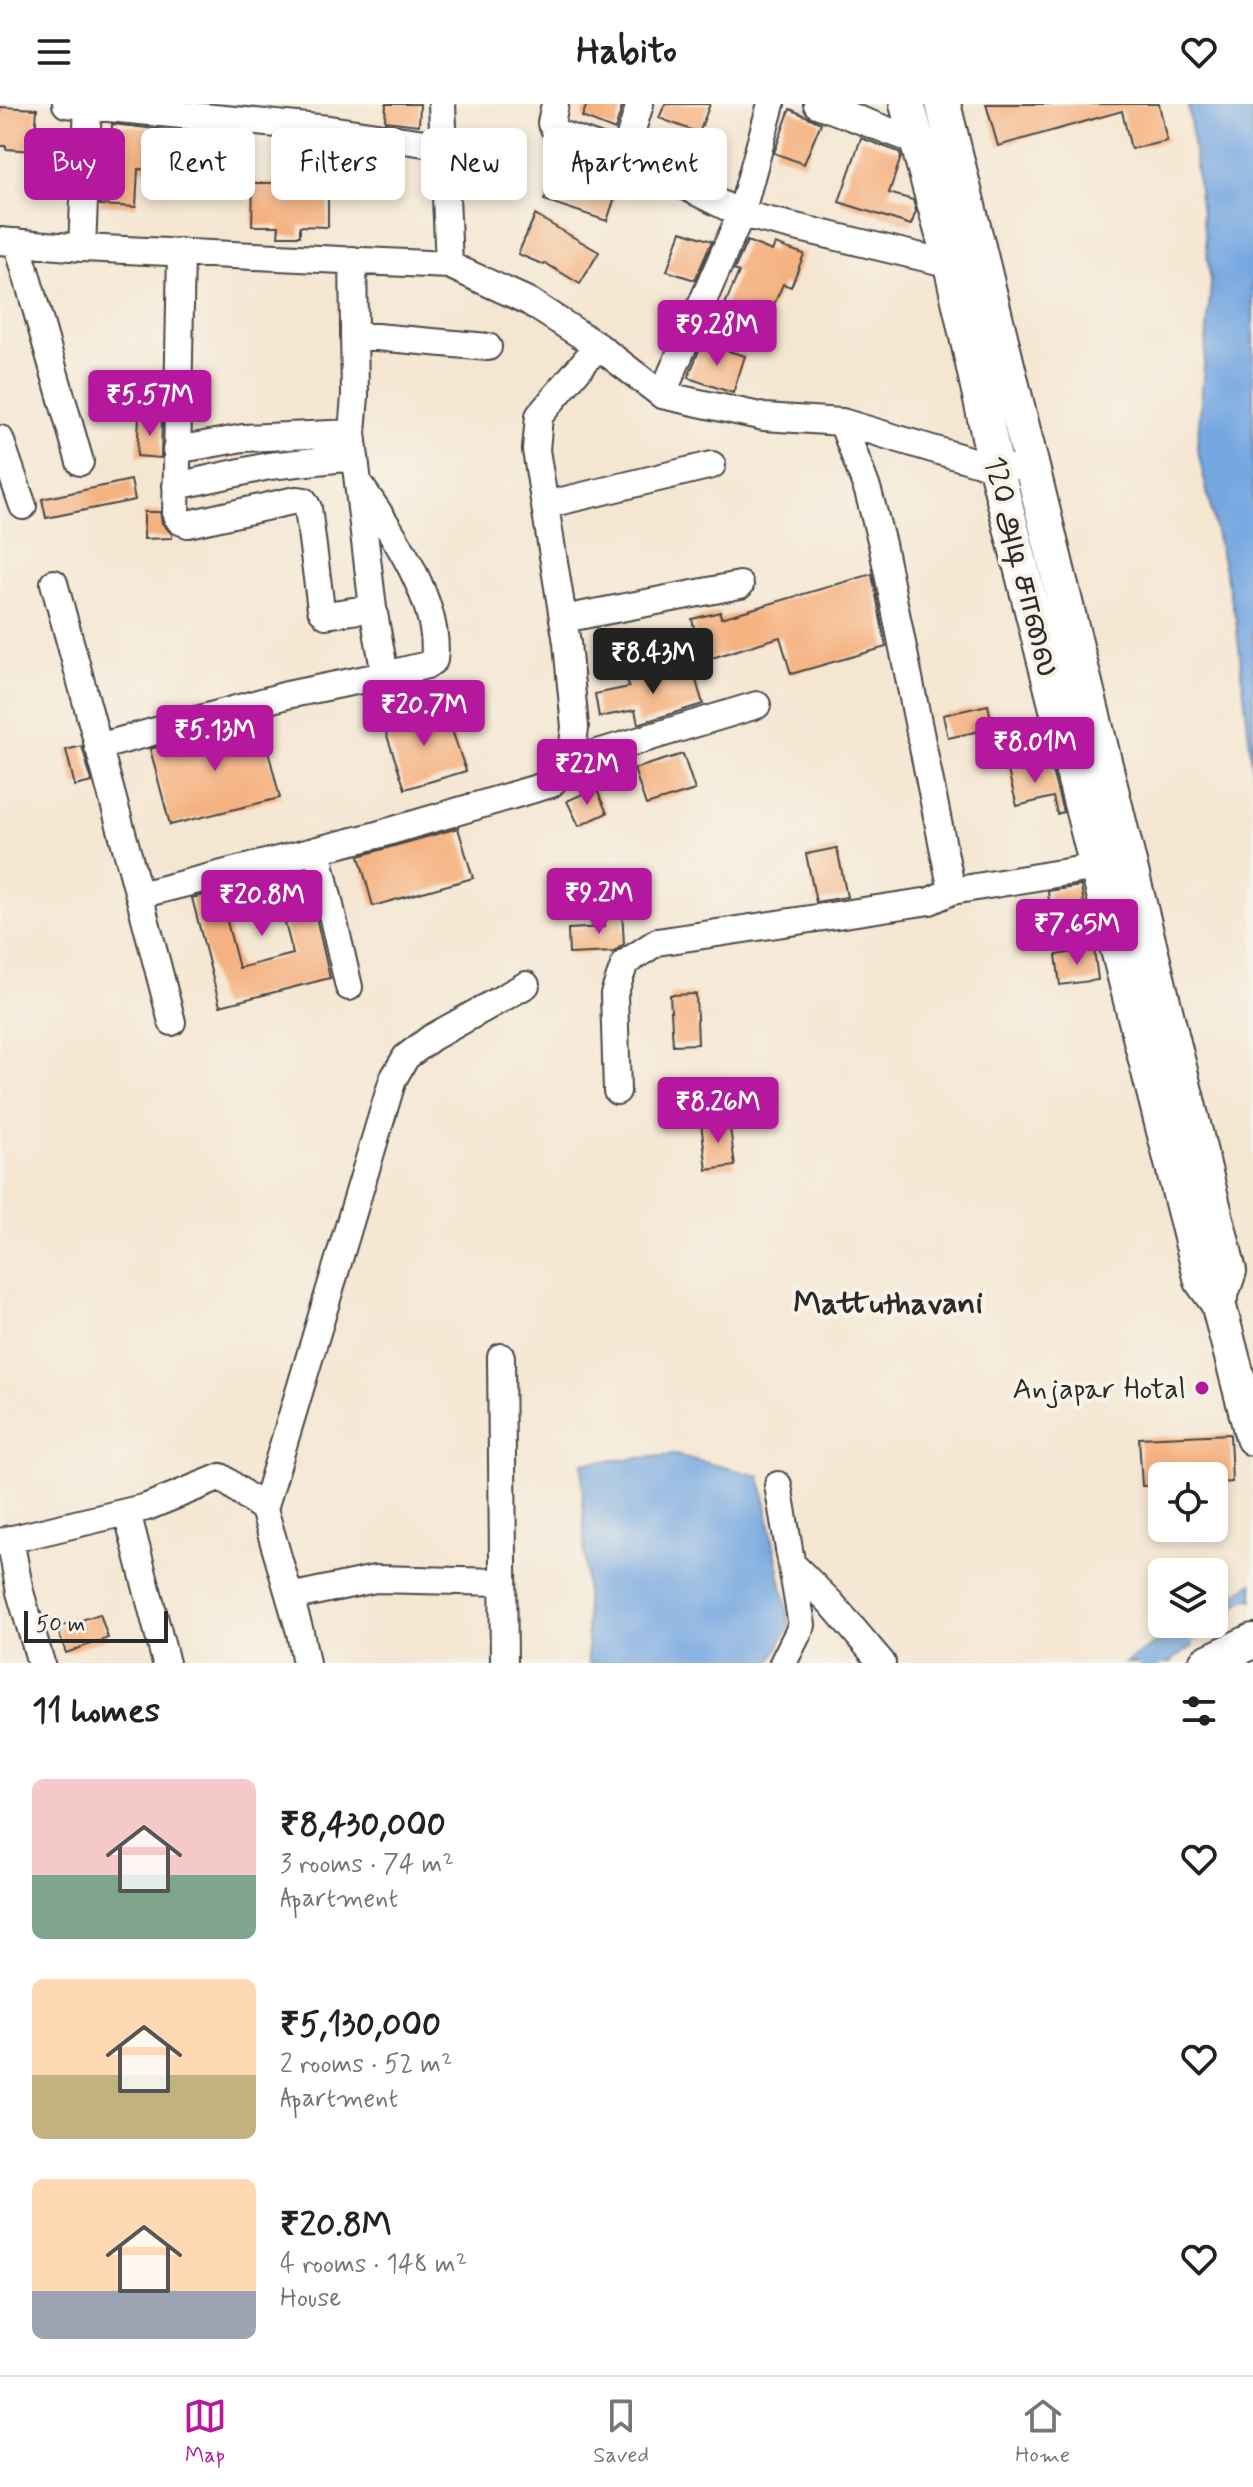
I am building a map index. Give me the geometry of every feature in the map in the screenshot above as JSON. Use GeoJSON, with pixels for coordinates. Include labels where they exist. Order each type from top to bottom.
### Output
{"type":"FeatureCollection","features":[{"type":"Feature","properties":{"kind":"main road","name":"120 அடி சாலை"},"geometry":{"type":"LineString","coordinates":[[907,104],[951,264],[996,468],[1202,1281],[1218,1303],[1253,1438]]}},
{"type":"Feature","properties":{"kind":"main road","name":"120 அடி சாலை"},"geometry":{"type":"LineString","coordinates":[[943,104],[1229,1271],[1218,1303]]}},
{"type":"Feature","properties":{"kind":"main road"},"geometry":{"type":"LineString","coordinates":[[1206,1663],[1253,1641]]}},
{"type":"Feature","properties":{"kind":"street"},"geometry":{"type":"LineString","coordinates":[[82,248],[80,104],[329,129],[421,142]]}},
{"type":"Feature","properties":{"kind":"street"},"geometry":{"type":"LineString","coordinates":[[442,104],[444,128]]}},
{"type":"Feature","properties":{"kind":"street"},"geometry":{"type":"LineString","coordinates":[[554,128],[551,123],[555,104]]}},
{"type":"Feature","properties":{"kind":"street"},"geometry":{"type":"LineString","coordinates":[[633,128],[640,104]]}},
{"type":"Feature","properties":{"kind":"street"},"geometry":{"type":"LineString","coordinates":[[662,395],[741,214],[771,104]]}},
{"type":"Feature","properties":{"kind":"street"},"geometry":{"type":"LineString","coordinates":[[817,104],[919,142]]}},
{"type":"Feature","properties":{"kind":"street"},"geometry":{"type":"LineString","coordinates":[[447,200],[449,265]]}},
{"type":"Feature","properties":{"kind":"street"},"geometry":{"type":"LineString","coordinates":[[713,200],[741,214],[951,264]]}},
{"type":"Feature","properties":{"kind":"street"},"geometry":{"type":"LineString","coordinates":[[80,462],[8,242],[449,265],[528,301],[598,346],[662,395],[764,417],[842,422],[996,468],[1033,470]]}},
{"type":"Feature","properties":{"kind":"street"},"geometry":{"type":"LineString","coordinates":[[181,252],[176,515],[188,524],[296,500],[304,501],[308,508],[321,609],[326,615],[334,616],[373,608]]}},
{"type":"Feature","properties":{"kind":"street"},"geometry":{"type":"LineString","coordinates":[[353,260],[355,457],[373,608],[385,675]]}},
{"type":"Feature","properties":{"kind":"street"},"geometry":{"type":"LineString","coordinates":[[354,335],[488,347]]}},
{"type":"Feature","properties":{"kind":"street"},"geometry":{"type":"LineString","coordinates":[[571,761],[575,727],[563,619],[536,450],[539,416],[598,346]]}},
{"type":"Feature","properties":{"kind":"street"},"geometry":{"type":"LineString","coordinates":[[842,422],[868,491],[882,544],[952,891]]}},
{"type":"Feature","properties":{"kind":"street"},"geometry":{"type":"LineString","coordinates":[[176,450],[243,438],[355,457]]}},
{"type":"Feature","properties":{"kind":"street"},"geometry":{"type":"LineString","coordinates":[[0,439],[23,506]]}},
{"type":"Feature","properties":{"kind":"street"},"geometry":{"type":"LineString","coordinates":[[176,486],[269,466],[355,457]]}},
{"type":"Feature","properties":{"kind":"street"},"geometry":{"type":"LineString","coordinates":[[98,747],[287,695],[427,665],[434,660],[436,647],[430,618],[404,551],[355,457]]}},
{"type":"Feature","properties":{"kind":"street"},"geometry":{"type":"LineString","coordinates":[[545,505],[712,465]]}},
{"type":"Feature","properties":{"kind":"street"},"geometry":{"type":"LineString","coordinates":[[54,583],[172,1022]]}},
{"type":"Feature","properties":{"kind":"street"},"geometry":{"type":"LineString","coordinates":[[563,619],[740,585]]}},
{"type":"Feature","properties":{"kind":"street"},"geometry":{"type":"LineString","coordinates":[[139,895],[317,850],[551,784],[571,761],[757,705]]}},
{"type":"Feature","properties":{"kind":"street"},"geometry":{"type":"LineString","coordinates":[[317,850],[349,987]]}},
{"type":"Feature","properties":{"kind":"street"},"geometry":{"type":"LineString","coordinates":[[617,1091],[614,994],[625,963],[657,942],[930,901],[952,891],[1097,867]]}},
{"type":"Feature","properties":{"kind":"street"},"geometry":{"type":"LineString","coordinates":[[306,1663],[264,1509],[393,1079],[406,1057],[431,1038],[526,985]]}},
{"type":"Feature","properties":{"kind":"street"},"geometry":{"type":"LineString","coordinates":[[501,1357],[504,1663]]}},
{"type":"Feature","properties":{"kind":"street"},"geometry":{"type":"LineString","coordinates":[[41,1663],[5,1540],[147,1507],[221,1477],[264,1509]]}},
{"type":"Feature","properties":{"kind":"street"},"geometry":{"type":"LineString","coordinates":[[778,1485],[802,1625],[783,1663]]}},
{"type":"Feature","properties":{"kind":"street"},"geometry":{"type":"LineString","coordinates":[[127,1512],[166,1663]]}},
{"type":"Feature","properties":{"kind":"street"},"geometry":{"type":"LineString","coordinates":[[791,1563],[831,1603],[882,1663]]}},
{"type":"Feature","properties":{"kind":"street"},"geometry":{"type":"LineString","coordinates":[[290,1597],[375,1579],[502,1582]]}},
{"type":"Feature","properties":{"kind":"water"},"geometry":{"type":"Polygon","coordinates":[[[1188,104],[1253,104],[1253,774],[1236,620],[1197,447],[1211,284],[1188,104]]]}},
{"type":"Feature","properties":{"kind":"water"},"geometry":{"type":"Polygon","coordinates":[[[675,1455],[760,1476],[790,1625],[770,1663],[588,1663],[582,1463],[675,1455]]]}},
{"type":"Feature","properties":{"kind":"water"},"geometry":{"type":"Polygon","coordinates":[[[1253,1583],[1253,1600],[1247,1599],[1228,1610],[1228,1598],[1253,1583]]]}},
{"type":"Feature","properties":{"kind":"water"},"geometry":{"type":"Polygon","coordinates":[[[1163,1638],[1188,1638],[1193,1646],[1168,1663],[1125,1663],[1163,1638]]]}},
{"type":"Feature","properties":{"kind":"building"},"geometry":{"type":"Polygon","coordinates":[[[386,104],[420,104],[419,125],[385,121],[386,104]]]}},
{"type":"Feature","properties":{"kind":"building"},"geometry":{"type":"Polygon","coordinates":[[[587,104],[623,104],[616,128],[582,117],[587,104]]]}},
{"type":"Feature","properties":{"kind":"building"},"geometry":{"type":"Polygon","coordinates":[[[665,104],[710,104],[701,128],[686,128],[659,118],[665,104]]]}},
{"type":"Feature","properties":{"kind":"building"},"geometry":{"type":"Polygon","coordinates":[[[986,104],[1159,104],[1167,141],[1131,149],[1122,111],[998,146],[986,104]]]}},
{"type":"Feature","properties":{"kind":"building"},"geometry":{"type":"Polygon","coordinates":[[[0,107],[37,109],[36,128],[24,128],[24,150],[0,146],[0,107]]]}},
{"type":"Feature","properties":{"kind":"building"},"geometry":{"type":"Polygon","coordinates":[[[790,109],[821,123],[804,164],[774,153],[790,109]]]}},
{"type":"Feature","properties":{"kind":"building"},"geometry":{"type":"Polygon","coordinates":[[[112,124],[147,128],[141,128],[141,169],[138,169],[136,207],[100,205],[100,200],[125,200],[125,128],[112,128],[112,124]]]}},
{"type":"Feature","properties":{"kind":"building"},"geometry":{"type":"Polygon","coordinates":[[[861,138],[899,152],[901,157],[889,193],[913,200],[916,211],[911,225],[839,202],[861,138]]]}},
{"type":"Feature","properties":{"kind":"building"},"geometry":{"type":"Polygon","coordinates":[[[255,183],[271,183],[271,200],[328,200],[328,227],[300,226],[300,236],[278,236],[279,226],[252,226],[255,183]]]}},
{"type":"Feature","properties":{"kind":"building"},"geometry":{"type":"Polygon","coordinates":[[[544,200],[614,200],[607,221],[544,200]]]}},
{"type":"Feature","properties":{"kind":"building"},"geometry":{"type":"Polygon","coordinates":[[[535,215],[599,252],[580,284],[545,263],[518,254],[535,215]]]}},
{"type":"Feature","properties":{"kind":"building"},"geometry":{"type":"Polygon","coordinates":[[[681,231],[712,241],[695,280],[667,271],[681,231]]]}},
{"type":"Feature","properties":{"kind":"building"},"geometry":{"type":"Polygon","coordinates":[[[747,241],[772,251],[775,244],[804,254],[791,287],[783,284],[764,327],[723,309],[739,272],[734,270],[747,241]]]}},
{"type":"Feature","properties":{"kind":"building"},"geometry":{"type":"Polygon","coordinates":[[[702,343],[745,356],[733,393],[688,378],[702,343]]]}},
{"type":"Feature","properties":{"kind":"building"},"geometry":{"type":"Polygon","coordinates":[[[139,417],[162,419],[161,458],[137,456],[139,417]]]}},
{"type":"Feature","properties":{"kind":"building"},"geometry":{"type":"Polygon","coordinates":[[[131,480],[135,500],[46,518],[42,499],[131,480]]]}},
{"type":"Feature","properties":{"kind":"building"},"geometry":{"type":"Polygon","coordinates":[[[144,512],[160,512],[162,523],[172,538],[144,539],[144,512]]]}},
{"type":"Feature","properties":{"kind":"building"},"geometry":{"type":"Polygon","coordinates":[[[872,574],[886,647],[791,674],[780,637],[702,661],[692,619],[720,612],[721,618],[872,574]]]}},
{"type":"Feature","properties":{"kind":"building"},"geometry":{"type":"Polygon","coordinates":[[[692,667],[703,704],[638,724],[635,710],[599,717],[595,694],[629,687],[627,681],[660,673],[661,677],[692,667]]]}},
{"type":"Feature","properties":{"kind":"building"},"geometry":{"type":"Polygon","coordinates":[[[988,705],[993,728],[948,738],[943,715],[988,705]]]}},
{"type":"Feature","properties":{"kind":"building"},"geometry":{"type":"Polygon","coordinates":[[[444,707],[466,771],[405,789],[383,724],[444,707]]]}},
{"type":"Feature","properties":{"kind":"building"},"geometry":{"type":"Polygon","coordinates":[[[260,719],[280,798],[170,825],[150,749],[260,719]]]}},
{"type":"Feature","properties":{"kind":"building"},"geometry":{"type":"Polygon","coordinates":[[[82,746],[92,782],[75,786],[66,750],[82,746]]]}},
{"type":"Feature","properties":{"kind":"building"},"geometry":{"type":"Polygon","coordinates":[[[683,754],[695,790],[646,805],[634,769],[683,754]]]}},
{"type":"Feature","properties":{"kind":"building"},"geometry":{"type":"Polygon","coordinates":[[[1049,760],[1063,812],[1057,814],[1053,797],[1017,806],[1008,771],[1049,760]]]}},
{"type":"Feature","properties":{"kind":"building"},"geometry":{"type":"Polygon","coordinates":[[[596,788],[607,813],[579,826],[567,801],[596,788]]]}},
{"type":"Feature","properties":{"kind":"building"},"geometry":{"type":"Polygon","coordinates":[[[458,828],[473,878],[373,906],[359,856],[458,828]]]}},
{"type":"Feature","properties":{"kind":"building"},"geometry":{"type":"Polygon","coordinates":[[[837,848],[847,897],[816,902],[806,854],[837,848]]]}},
{"type":"Feature","properties":{"kind":"building"},"geometry":{"type":"Polygon","coordinates":[[[305,870],[330,978],[220,1006],[192,898],[305,870]],[[278,896],[224,910],[239,968],[293,954],[278,896]]]}},
{"type":"Feature","properties":{"kind":"building"},"geometry":{"type":"Polygon","coordinates":[[[1081,886],[1085,910],[1050,913],[1048,891],[1081,886]]]}},
{"type":"Feature","properties":{"kind":"building"},"geometry":{"type":"Polygon","coordinates":[[[622,910],[624,944],[614,952],[569,954],[568,929],[604,927],[604,911],[622,910]]]}},
{"type":"Feature","properties":{"kind":"building"},"geometry":{"type":"Polygon","coordinates":[[[1094,949],[1098,980],[1060,985],[1056,955],[1094,949]]]}},
{"type":"Feature","properties":{"kind":"building"},"geometry":{"type":"Polygon","coordinates":[[[696,994],[698,1044],[673,1045],[670,995],[696,994]]]}},
{"type":"Feature","properties":{"kind":"building"},"geometry":{"type":"Polygon","coordinates":[[[729,1120],[735,1166],[707,1170],[701,1123],[729,1120]]]}},
{"type":"Feature","properties":{"kind":"building"},"geometry":{"type":"Polygon","coordinates":[[[1230,1434],[1232,1482],[1228,1482],[1228,1462],[1148,1462],[1148,1486],[1142,1486],[1139,1438],[1230,1434]]]}},
{"type":"Feature","properties":{"kind":"building"},"geometry":{"type":"Polygon","coordinates":[[[100,1614],[108,1638],[66,1653],[57,1628],[100,1614]]]}},
{"type":"Feature","properties":{"kind":"waterway"},"geometry":{"type":"LineString","coordinates":[[1148,1663],[1182,1638]]}},
{"type":"Feature","properties":{"kind":"place","name":"Anjapar Hotal"},"geometry":{"type":"Point","coordinates":[1202,1388]}},
{"type":"Feature","properties":{"kind":"district","name":"Mattuthavani"},"geometry":{"type":"Point","coordinates":[888,1302]}}]}
